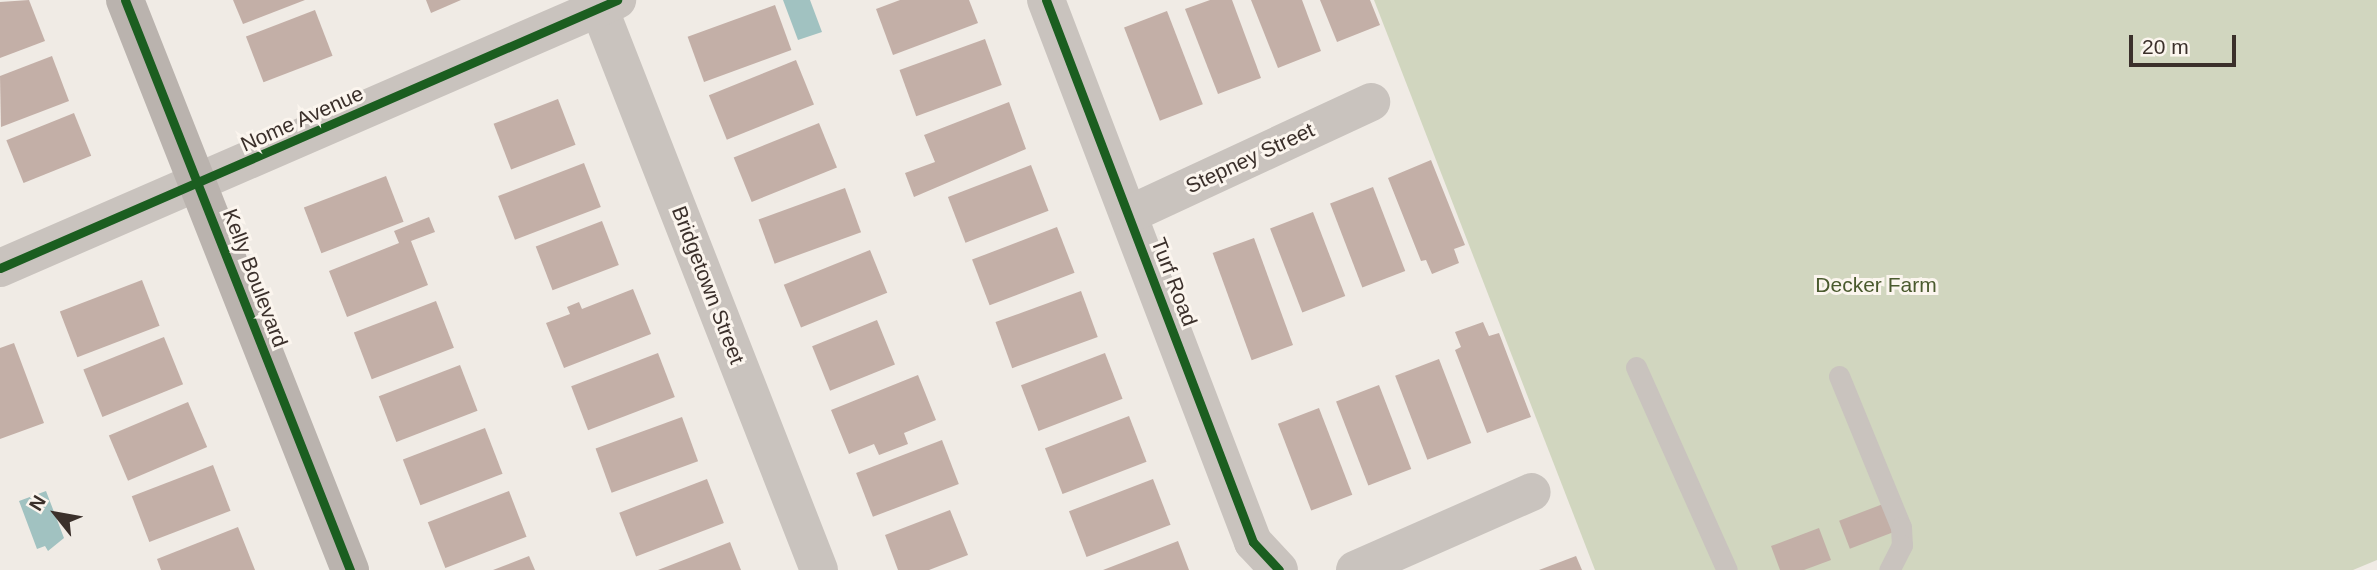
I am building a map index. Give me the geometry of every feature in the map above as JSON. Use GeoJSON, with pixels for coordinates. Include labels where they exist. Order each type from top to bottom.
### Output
{"type":"FeatureCollection","features":[{"type":"Feature","properties":{"kind":"street","name":"Kelly Boulevard"},"geometry":{"type":"LineString","coordinates":[[125,0],[350,570]]}},
{"type":"Feature","properties":{"kind":"street","name":"Turf Road"},"geometry":{"type":"LineString","coordinates":[[1046,0],[1253,542],[1279,570]]}},
{"type":"Feature","properties":{"kind":"street","name":"Nome Avenue"},"geometry":{"type":"LineString","coordinates":[[0,268],[199,183],[604,3]]}},
{"type":"Feature","properties":{"kind":"street","name":"Bridgetown Street"},"geometry":{"type":"LineString","coordinates":[[604,3],[819,570]]}},
{"type":"Feature","properties":{"kind":"street","name":"Stepney Street"},"geometry":{"type":"LineString","coordinates":[[1129,214],[1371,102]]}},
{"type":"Feature","properties":{"kind":"street"},"geometry":{"type":"LineString","coordinates":[[1355,570],[1532,492]]}},
{"type":"Feature","properties":{"kind":"lane"},"geometry":{"type":"LineString","coordinates":[[1636,368],[1727,570]]}},
{"type":"Feature","properties":{"kind":"lane"},"geometry":{"type":"LineString","coordinates":[[1839,376],[1901,527],[1902,545],[1889,570]]}},
{"type":"Feature","properties":{"kind":"green space","name":"Decker Farm"},"geometry":{"type":"Polygon","coordinates":[[[1374,0],[2377,0],[2377,560],[2353,570],[1595,570],[1374,0]]]}},
{"type":"Feature","properties":{"kind":"water"},"geometry":{"type":"Polygon","coordinates":[[[783,0],[810,0],[822,32],[798,40],[783,0]]]}},
{"type":"Feature","properties":{"kind":"water"},"geometry":{"type":"Polygon","coordinates":[[[46,491],[64,538],[48,551],[45,546],[37,549],[19,501],[46,491]]]}},
{"type":"Feature","properties":{"kind":"building"},"geometry":{"type":"Polygon","coordinates":[[[29,0],[45,41],[0,58],[0,2],[29,0]]]}},
{"type":"Feature","properties":{"kind":"building"},"geometry":{"type":"Polygon","coordinates":[[[233,0],[305,0],[243,24],[233,0]]]}},
{"type":"Feature","properties":{"kind":"building"},"geometry":{"type":"Polygon","coordinates":[[[426,0],[461,0],[431,13],[426,0]]]}},
{"type":"Feature","properties":{"kind":"building"},"geometry":{"type":"Polygon","coordinates":[[[900,0],[969,0],[978,23],[893,55],[876,9],[900,0]]]}},
{"type":"Feature","properties":{"kind":"building"},"geometry":{"type":"Polygon","coordinates":[[[1210,0],[1232,0],[1261,78],[1218,94],[1185,9],[1210,0]]]}},
{"type":"Feature","properties":{"kind":"building"},"geometry":{"type":"Polygon","coordinates":[[[1251,0],[1302,0],[1321,51],[1278,68],[1251,0]]]}},
{"type":"Feature","properties":{"kind":"building"},"geometry":{"type":"Polygon","coordinates":[[[1320,0],[1370,0],[1380,25],[1337,42],[1320,0]]]}},
{"type":"Feature","properties":{"kind":"building"},"geometry":{"type":"Polygon","coordinates":[[[775,5],[791,50],[704,82],[688,37],[775,5]]]}},
{"type":"Feature","properties":{"kind":"building"},"geometry":{"type":"Polygon","coordinates":[[[315,10],[333,56],[263,82],[246,37],[315,10]]]}},
{"type":"Feature","properties":{"kind":"building"},"geometry":{"type":"Polygon","coordinates":[[[1167,11],[1203,104],[1160,121],[1124,27],[1167,11]]]}},
{"type":"Feature","properties":{"kind":"building"},"geometry":{"type":"Polygon","coordinates":[[[985,39],[1002,85],[916,116],[899,70],[985,39]]]}},
{"type":"Feature","properties":{"kind":"building"},"geometry":{"type":"Polygon","coordinates":[[[52,56],[69,101],[1,127],[0,76],[52,56]]]}},
{"type":"Feature","properties":{"kind":"building"},"geometry":{"type":"Polygon","coordinates":[[[796,60],[814,105],[727,140],[709,95],[796,60]]]}},
{"type":"Feature","properties":{"kind":"building"},"geometry":{"type":"Polygon","coordinates":[[[558,99],[576,145],[511,169],[494,124],[558,99]]]}},
{"type":"Feature","properties":{"kind":"building"},"geometry":{"type":"Polygon","coordinates":[[[1009,102],[1026,149],[914,197],[905,173],[935,162],[924,135],[1009,102]]]}},
{"type":"Feature","properties":{"kind":"building"},"geometry":{"type":"Polygon","coordinates":[[[74,113],[91,156],[24,183],[6,140],[74,113]]]}},
{"type":"Feature","properties":{"kind":"building"},"geometry":{"type":"Polygon","coordinates":[[[819,123],[837,168],[752,202],[734,157],[819,123]]]}},
{"type":"Feature","properties":{"kind":"building"},"geometry":{"type":"Polygon","coordinates":[[[1431,160],[1465,245],[1454,249],[1459,263],[1432,274],[1426,260],[1421,261],[1388,178],[1431,160]]]}},
{"type":"Feature","properties":{"kind":"building"},"geometry":{"type":"Polygon","coordinates":[[[584,163],[601,207],[515,240],[498,196],[584,163]]]}},
{"type":"Feature","properties":{"kind":"building"},"geometry":{"type":"Polygon","coordinates":[[[1031,165],[1049,211],[965,243],[948,197],[1031,165]]]}},
{"type":"Feature","properties":{"kind":"building"},"geometry":{"type":"Polygon","coordinates":[[[386,176],[404,222],[321,253],[304,208],[386,176]]]}},
{"type":"Feature","properties":{"kind":"building"},"geometry":{"type":"Polygon","coordinates":[[[1373,187],[1405,271],[1362,288],[1330,203],[1373,187]]]}},
{"type":"Feature","properties":{"kind":"building"},"geometry":{"type":"Polygon","coordinates":[[[845,188],[861,232],[775,264],[759,219],[845,188]]]}},
{"type":"Feature","properties":{"kind":"building"},"geometry":{"type":"Polygon","coordinates":[[[1313,212],[1345,296],[1302,313],[1270,228],[1313,212]]]}},
{"type":"Feature","properties":{"kind":"building"},"geometry":{"type":"Polygon","coordinates":[[[429,217],[435,232],[411,241],[428,285],[347,317],[329,271],[399,243],[394,231],[429,217]]]}},
{"type":"Feature","properties":{"kind":"building"},"geometry":{"type":"Polygon","coordinates":[[[602,221],[619,265],[553,290],[536,246],[602,221]]]}},
{"type":"Feature","properties":{"kind":"building"},"geometry":{"type":"Polygon","coordinates":[[[1057,227],[1075,273],[990,305],[972,260],[1057,227]]]}},
{"type":"Feature","properties":{"kind":"building"},"geometry":{"type":"Polygon","coordinates":[[[1254,238],[1293,345],[1252,360],[1213,253],[1254,238]]]}},
{"type":"Feature","properties":{"kind":"building"},"geometry":{"type":"Polygon","coordinates":[[[870,250],[887,293],[801,327],[784,285],[870,250]]]}},
{"type":"Feature","properties":{"kind":"building"},"geometry":{"type":"Polygon","coordinates":[[[142,280],[160,326],[77,357],[60,312],[142,280]]]}},
{"type":"Feature","properties":{"kind":"building"},"geometry":{"type":"Polygon","coordinates":[[[633,289],[651,334],[564,368],[546,323],[570,314],[567,307],[579,302],[582,309],[633,289]]]}},
{"type":"Feature","properties":{"kind":"building"},"geometry":{"type":"Polygon","coordinates":[[[1081,291],[1098,337],[1012,368],[995,322],[1081,291]]]}},
{"type":"Feature","properties":{"kind":"building"},"geometry":{"type":"Polygon","coordinates":[[[436,301],[454,348],[372,379],[354,333],[436,301]]]}},
{"type":"Feature","properties":{"kind":"building"},"geometry":{"type":"Polygon","coordinates":[[[877,320],[895,365],[830,391],[812,346],[877,320]]]}},
{"type":"Feature","properties":{"kind":"building"},"geometry":{"type":"Polygon","coordinates":[[[1483,322],[1489,336],[1499,333],[1531,417],[1487,433],[1455,350],[1461,347],[1455,332],[1483,322]]]}},
{"type":"Feature","properties":{"kind":"building"},"geometry":{"type":"Polygon","coordinates":[[[164,337],[183,384],[102,417],[83,370],[164,337]]]}},
{"type":"Feature","properties":{"kind":"building"},"geometry":{"type":"Polygon","coordinates":[[[14,343],[44,423],[0,439],[0,348],[14,343]]]}},
{"type":"Feature","properties":{"kind":"building"},"geometry":{"type":"Polygon","coordinates":[[[658,353],[675,397],[588,430],[571,386],[658,353]]]}},
{"type":"Feature","properties":{"kind":"building"},"geometry":{"type":"Polygon","coordinates":[[[1105,353],[1123,399],[1039,431],[1021,385],[1105,353]]]}},
{"type":"Feature","properties":{"kind":"building"},"geometry":{"type":"Polygon","coordinates":[[[1439,359],[1471,443],[1427,460],[1395,376],[1439,359]]]}},
{"type":"Feature","properties":{"kind":"building"},"geometry":{"type":"Polygon","coordinates":[[[460,365],[478,411],[396,442],[379,396],[460,365]]]}},
{"type":"Feature","properties":{"kind":"building"},"geometry":{"type":"Polygon","coordinates":[[[918,375],[936,420],[904,433],[908,444],[879,455],[874,444],[849,454],[831,410],[918,375]]]}},
{"type":"Feature","properties":{"kind":"building"},"geometry":{"type":"Polygon","coordinates":[[[1379,385],[1411,469],[1368,486],[1336,401],[1379,385]]]}},
{"type":"Feature","properties":{"kind":"building"},"geometry":{"type":"Polygon","coordinates":[[[188,402],[207,447],[128,481],[109,436],[188,402]]]}},
{"type":"Feature","properties":{"kind":"building"},"geometry":{"type":"Polygon","coordinates":[[[1319,408],[1352,495],[1311,511],[1278,424],[1319,408]]]}},
{"type":"Feature","properties":{"kind":"building"},"geometry":{"type":"Polygon","coordinates":[[[1129,416],[1147,462],[1063,494],[1045,448],[1129,416]]]}},
{"type":"Feature","properties":{"kind":"building"},"geometry":{"type":"Polygon","coordinates":[[[682,417],[698,461],[612,493],[596,448],[682,417]]]}},
{"type":"Feature","properties":{"kind":"building"},"geometry":{"type":"Polygon","coordinates":[[[485,428],[503,474],[420,505],[403,460],[485,428]]]}},
{"type":"Feature","properties":{"kind":"building"},"geometry":{"type":"Polygon","coordinates":[[[942,440],[959,484],[873,517],[856,473],[942,440]]]}},
{"type":"Feature","properties":{"kind":"building"},"geometry":{"type":"Polygon","coordinates":[[[213,465],[231,511],[149,542],[132,496],[213,465]]]}},
{"type":"Feature","properties":{"kind":"building"},"geometry":{"type":"Polygon","coordinates":[[[707,479],[724,523],[636,557],[619,513],[707,479]]]}},
{"type":"Feature","properties":{"kind":"building"},"geometry":{"type":"Polygon","coordinates":[[[1153,479],[1171,525],[1087,557],[1069,511],[1153,479]]]}},
{"type":"Feature","properties":{"kind":"building"},"geometry":{"type":"Polygon","coordinates":[[[509,491],[527,537],[445,568],[428,522],[509,491]]]}},
{"type":"Feature","properties":{"kind":"building"},"geometry":{"type":"Polygon","coordinates":[[[1883,504],[1894,532],[1850,549],[1839,521],[1883,504]]]}},
{"type":"Feature","properties":{"kind":"building"},"geometry":{"type":"Polygon","coordinates":[[[950,510],[968,555],[929,570],[898,570],[885,535],[950,510]]]}},
{"type":"Feature","properties":{"kind":"building"},"geometry":{"type":"Polygon","coordinates":[[[238,527],[255,570],[161,570],[157,559],[238,527]]]}},
{"type":"Feature","properties":{"kind":"building"},"geometry":{"type":"Polygon","coordinates":[[[1819,528],[1831,560],[1804,570],[1780,570],[1771,546],[1819,528]]]}},
{"type":"Feature","properties":{"kind":"building"},"geometry":{"type":"Polygon","coordinates":[[[1178,541],[1189,570],[1103,570],[1178,541]]]}},
{"type":"Feature","properties":{"kind":"building"},"geometry":{"type":"Polygon","coordinates":[[[730,542],[741,570],[658,570],[730,542]]]}},
{"type":"Feature","properties":{"kind":"building"},"geometry":{"type":"Polygon","coordinates":[[[529,556],[535,570],[493,570],[529,556]]]}},
{"type":"Feature","properties":{"kind":"building"},"geometry":{"type":"Polygon","coordinates":[[[1576,556],[1582,570],[1539,570],[1576,556]]]}},
{"type":"Feature","properties":{"kind":"cycle path"},"geometry":{"type":"LineString","coordinates":[[125,0],[350,570]]}},
{"type":"Feature","properties":{"kind":"cycle path"},"geometry":{"type":"LineString","coordinates":[[0,268],[617,0]]}},
{"type":"Feature","properties":{"kind":"cycle path"},"geometry":{"type":"LineString","coordinates":[[1046,0],[1253,542],[1279,570]]}}]}
